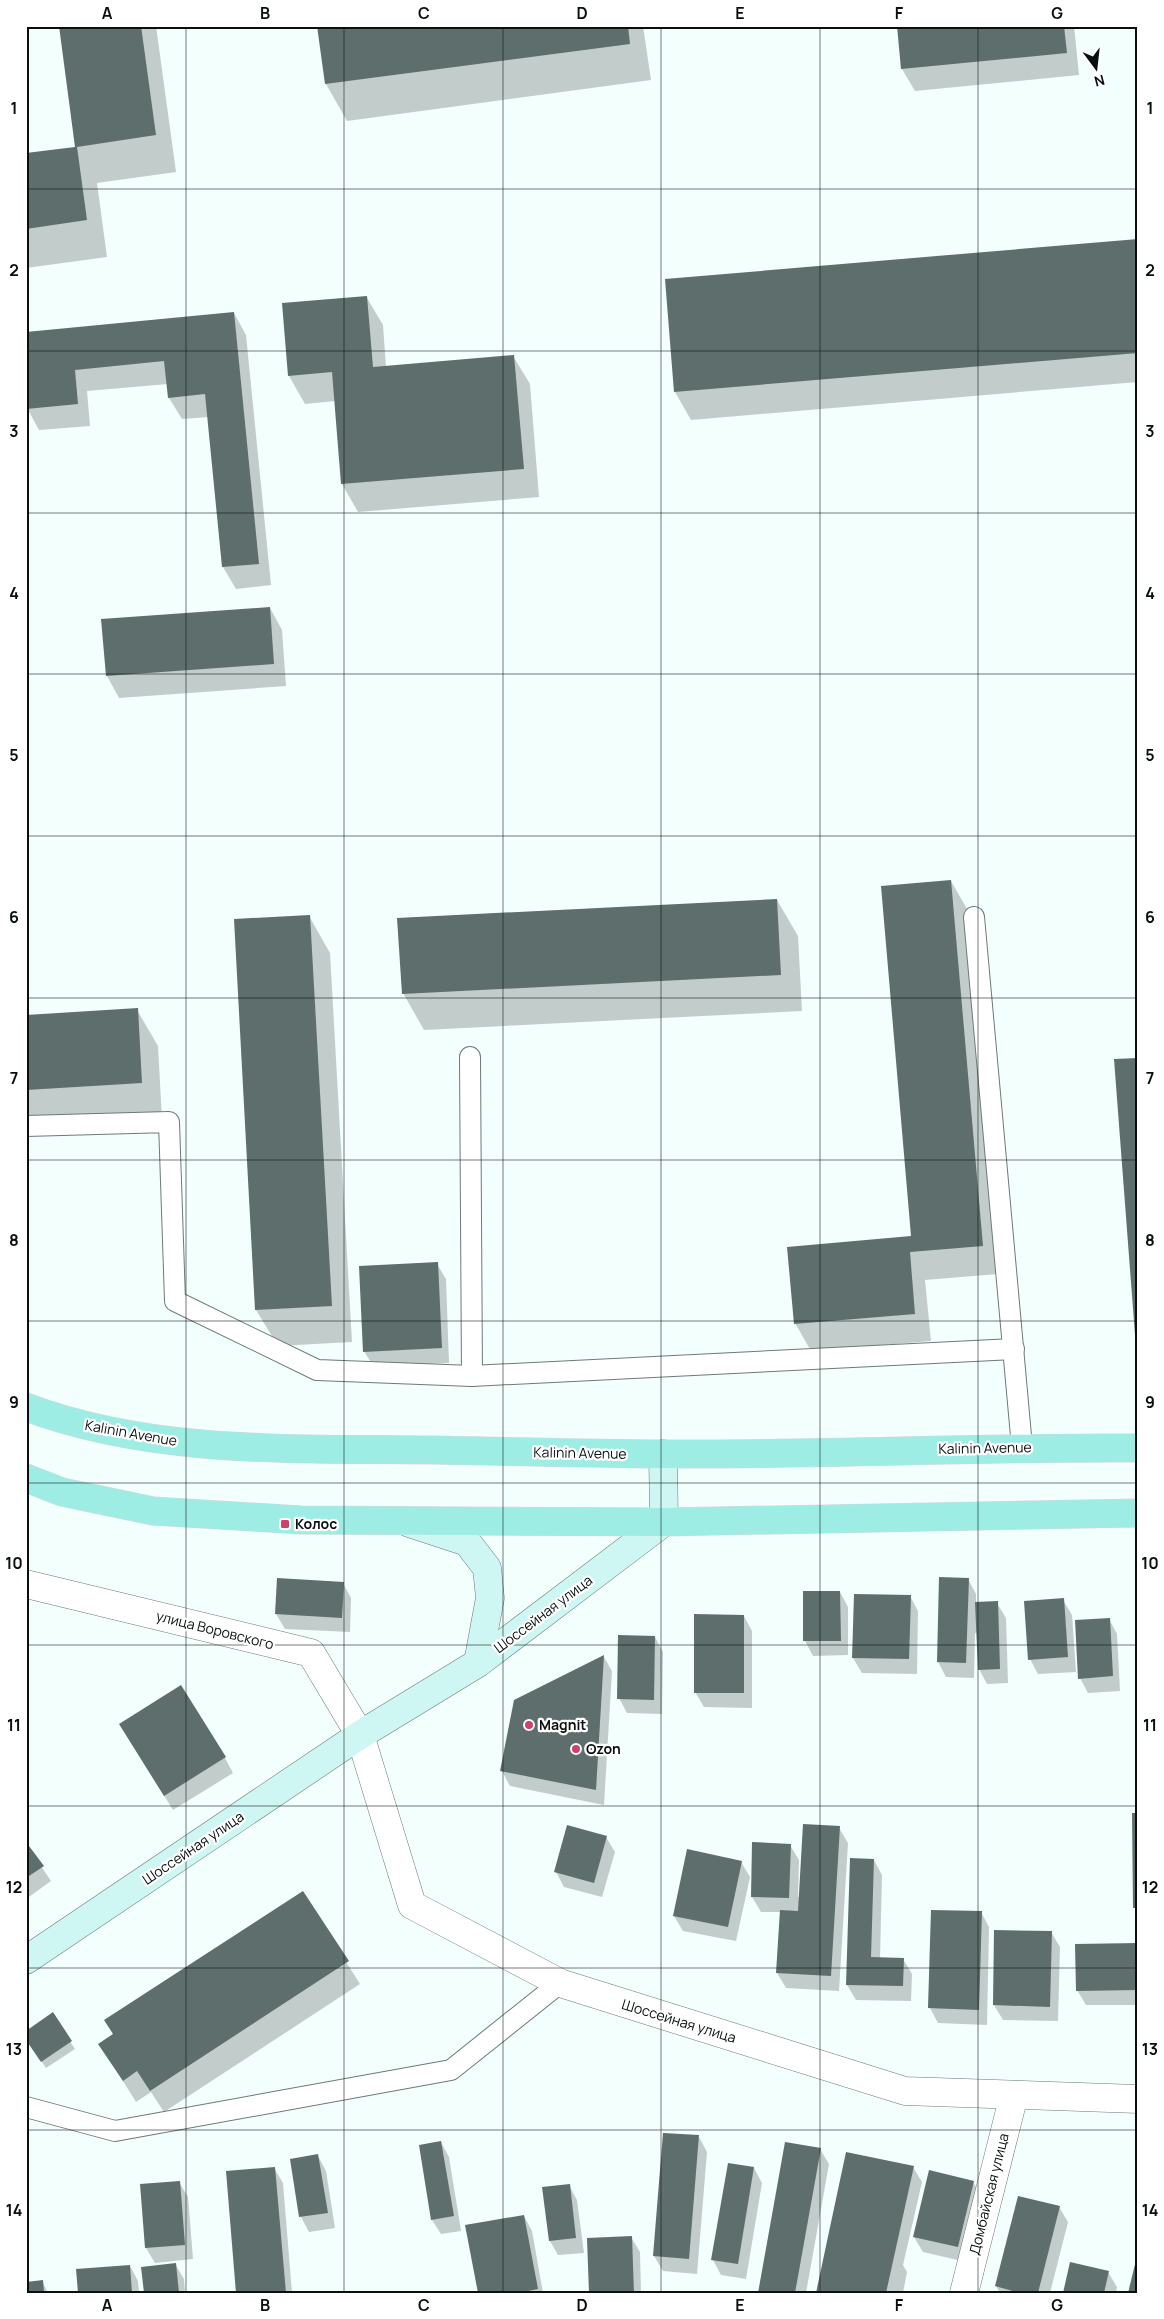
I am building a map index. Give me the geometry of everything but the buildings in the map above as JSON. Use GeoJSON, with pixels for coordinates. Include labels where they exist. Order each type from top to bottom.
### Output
{"type":"FeatureCollection","features":[{"type":"Feature","properties":{"kind":"main road","name":"Kalinin Avenue"},"geometry":{"type":"LineString","coordinates":[[26,1407],[60,1420],[167,1441],[272,1447],[663,1454],[1022,1447],[1138,1448]]}},
{"type":"Feature","properties":{"kind":"main road"},"geometry":{"type":"LineString","coordinates":[[663,1454],[664,1522]]}},
{"type":"Feature","properties":{"kind":"main road"},"geometry":{"type":"LineString","coordinates":[[26,1478],[62,1492],[153,1511],[301,1520],[664,1522],[1138,1513]]}},
{"type":"Feature","properties":{"kind":"main road"},"geometry":{"type":"LineString","coordinates":[[403,1521],[467,1542],[487,1568],[490,1598],[478,1663]]}},
{"type":"Feature","properties":{"kind":"main road","name":"Шоссейная улица"},"geometry":{"type":"LineString","coordinates":[[26,1960],[360,1735],[478,1663],[664,1522]]}},
{"type":"Feature","properties":{"kind":"street","name":"улица Воровского"},"geometry":{"type":"LineString","coordinates":[[26,1584],[311,1653],[360,1735]]}},
{"type":"Feature","properties":{"kind":"street","name":"Шоссейная улица"},"geometry":{"type":"LineString","coordinates":[[360,1735],[412,1904],[560,1983],[905,2092],[1138,2099]]}},
{"type":"Feature","properties":{"kind":"street","name":"Домбайская улица"},"geometry":{"type":"LineString","coordinates":[[964,2293],[1014,2095]]}},
{"type":"Feature","properties":{"kind":"lane"},"geometry":{"type":"LineString","coordinates":[[974,917],[1022,1447]]}},
{"type":"Feature","properties":{"kind":"lane"},"geometry":{"type":"LineString","coordinates":[[470,1057],[472,1376]]}},
{"type":"Feature","properties":{"kind":"lane"},"geometry":{"type":"LineString","coordinates":[[26,1126],[169,1122],[175,1300],[317,1370],[472,1376],[1014,1349]]}},
{"type":"Feature","properties":{"kind":"lane"},"geometry":{"type":"LineString","coordinates":[[26,2107],[115,2131],[451,2070],[560,1983]]}},
{"type":"Feature","properties":{"kind":"place","name":"Колос"},"geometry":{"type":"Point","coordinates":[285,1524]}},
{"type":"Feature","properties":{"kind":"place","name":"Magnit"},"geometry":{"type":"Point","coordinates":[529,1725]}},
{"type":"Feature","properties":{"kind":"place","name":"Ozon"},"geometry":{"type":"Point","coordinates":[576,1749]}}]}
